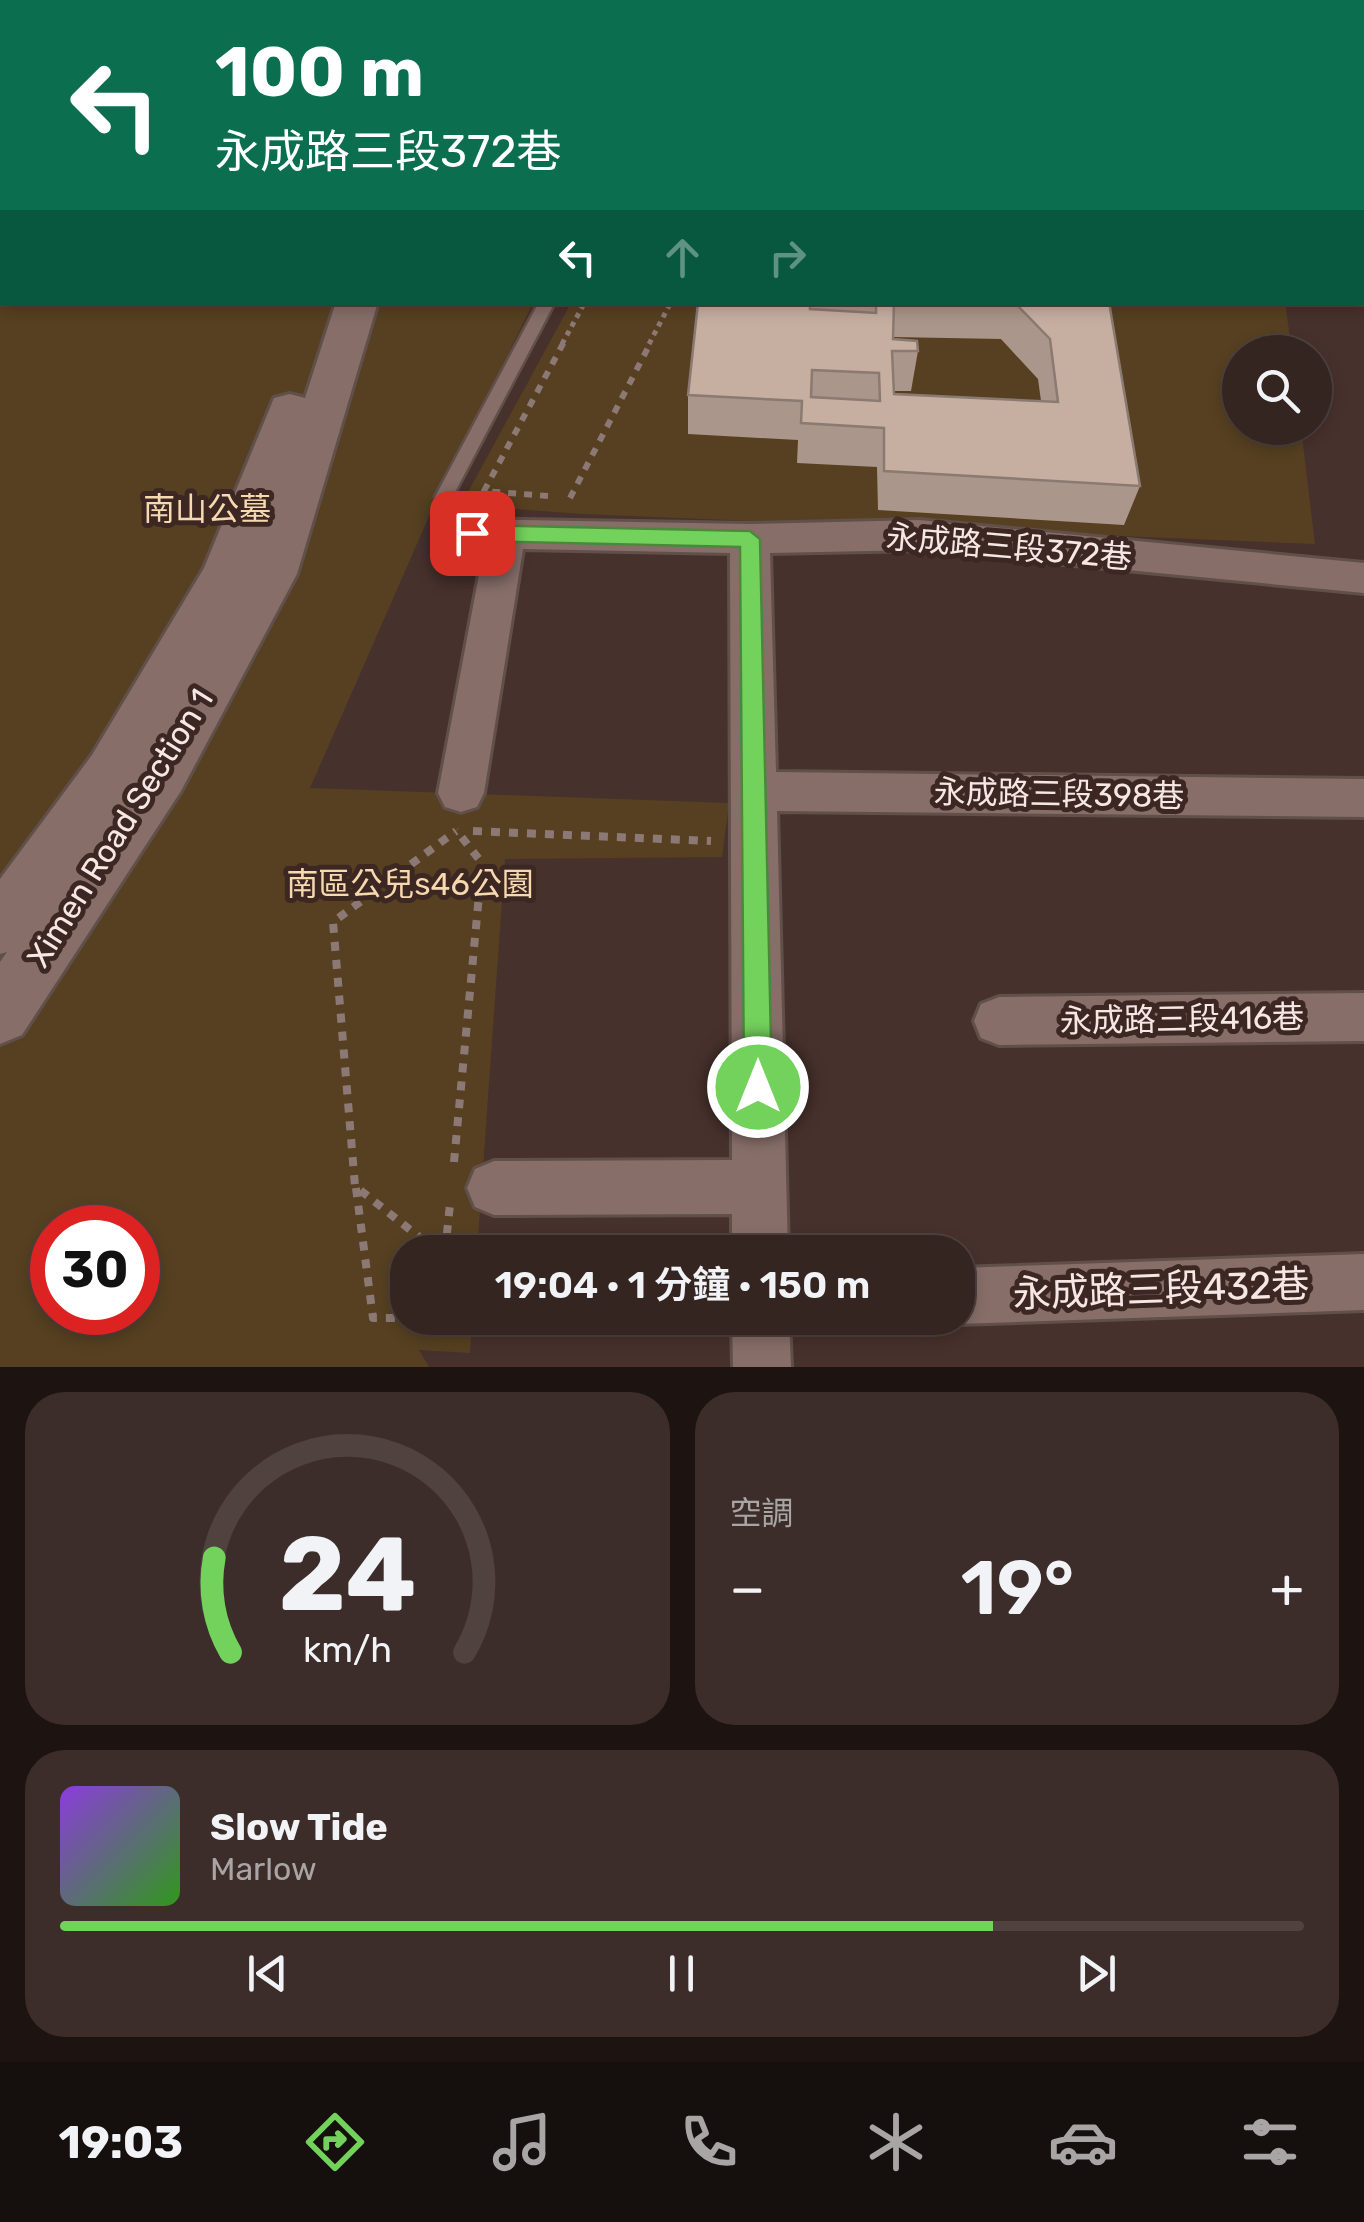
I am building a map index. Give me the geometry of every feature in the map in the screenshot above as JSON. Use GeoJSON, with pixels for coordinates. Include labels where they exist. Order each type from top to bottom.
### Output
{"type":"FeatureCollection","features":[{"type":"Feature","properties":{"kind":"street","name":"Ximen Road Section 1"},"geometry":{"type":"LineString","coordinates":[[0,927],[111,770],[227,572],[290,409],[323,305]]}},
{"type":"Feature","properties":{"kind":"street","name":"Ximen Road Section 1"},"geometry":{"type":"LineString","coordinates":[[0,1014],[162,774],[272,574],[357,305]]}},
{"type":"Feature","properties":{"kind":"street","name":"永成路三段372巷"},"geometry":{"type":"LineString","coordinates":[[489,533],[750,539],[918,535],[1364,578]]}},
{"type":"Feature","properties":{"kind":"street"},"geometry":{"type":"LineString","coordinates":[[459,812],[489,533]]}},
{"type":"Feature","properties":{"kind":"street"},"geometry":{"type":"LineString","coordinates":[[750,539],[760,1235]]}},
{"type":"Feature","properties":{"kind":"street","name":"永成路三段398巷"},"geometry":{"type":"LineString","coordinates":[[755,790],[1364,798]]}},
{"type":"Feature","properties":{"kind":"street","name":"永成路三段416巷"},"geometry":{"type":"LineString","coordinates":[[1000,1021],[1364,1017]]}},
{"type":"Feature","properties":{"kind":"street"},"geometry":{"type":"LineString","coordinates":[[466,1186],[759,1187]]}},
{"type":"Feature","properties":{"kind":"street","name":"永成路三段432巷"},"geometry":{"type":"LineString","coordinates":[[975,1295],[1364,1282]]}},
{"type":"Feature","properties":{"kind":"street"},"geometry":{"type":"LineString","coordinates":[[761,1335],[762,1367]]}},
{"type":"Feature","properties":{"kind":"lane"},"geometry":{"type":"LineString","coordinates":[[489,533],[444,497],[545,305]]}},
{"type":"Feature","properties":{"kind":"path"},"geometry":{"type":"LineString","coordinates":[[583,305],[484,491],[572,498],[669,305]]}},
{"type":"Feature","properties":{"kind":"path"},"geometry":{"type":"LineString","coordinates":[[390,1318],[373,1318],[356,1186],[333,922],[459,812],[752,843]]}},
{"type":"Feature","properties":{"kind":"path"},"geometry":{"type":"LineString","coordinates":[[451,1235],[466,1186],[482,863],[459,812]]}},
{"type":"Feature","properties":{"kind":"path"},"geometry":{"type":"LineString","coordinates":[[356,1186],[417,1235]]}},
{"type":"Feature","properties":{"kind":"green space","name":"南山公墓"},"geometry":{"type":"Polygon","coordinates":[[[0,305],[532,305],[431,512],[310,788],[729,803],[722,857],[505,859],[478,1235],[390,1235],[390,1335],[471,1335],[470,1353],[419,1350],[429,1367],[0,1367],[0,305]]]}},
{"type":"Feature","properties":{"kind":"green space"},"geometry":{"type":"Polygon","coordinates":[[[570,305],[1285,305],[1290,335],[1222,335],[1222,445],[1303,445],[1315,544],[582,514],[461,505],[570,305]]]}},
{"type":"Feature","properties":{"kind":"building"},"geometry":{"type":"Polygon","coordinates":[[[698,305],[810,305],[810,309],[876,313],[876,305],[894,305],[893,339],[917,341],[918,351],[892,351],[894,394],[1058,402],[1050,339],[1017,305],[1110,305],[1140,486],[884,471],[884,428],[801,423],[802,401],[688,395],[698,305]],[[812,370],[811,397],[880,401],[879,373],[812,370]]]}},
{"type":"Feature","properties":{"kind":"route"},"geometry":{"type":"LineString","coordinates":[[472,533],[750,539],[758,1087]]}},
{"type":"Feature","properties":{"kind":"park label","name":"南區公兒s46公園"},"geometry":{"type":"Point","coordinates":[410,884]}}]}
